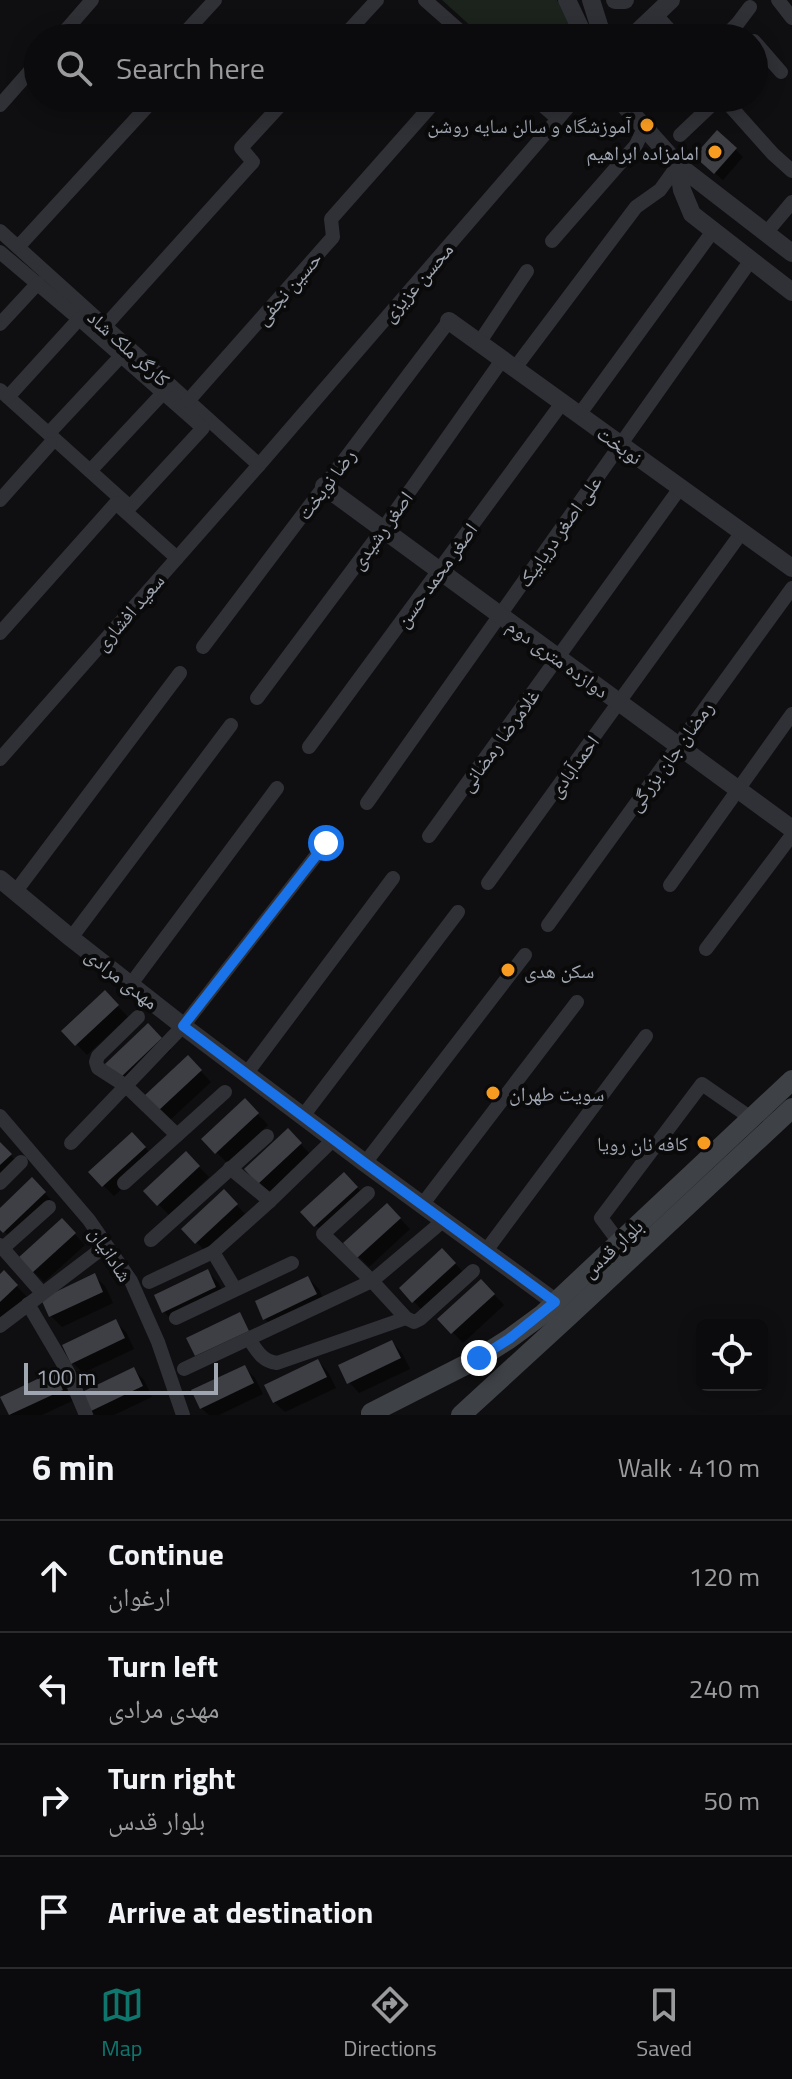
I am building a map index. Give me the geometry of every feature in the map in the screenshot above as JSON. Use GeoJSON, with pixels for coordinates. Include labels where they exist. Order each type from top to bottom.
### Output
{"type":"FeatureCollection","features":[{"type":"Feature","properties":{"kind":"main road","name":"بلوار قدس"},"geometry":{"type":"LineString","coordinates":[[369,1414],[479,1358],[509,1339],[555,1302],[792,1080]]}},
{"type":"Feature","properties":{"kind":"main road","name":"بلوار قدس"},"geometry":{"type":"LineString","coordinates":[[461,1415],[792,1108]]}},
{"type":"Feature","properties":{"kind":"street"},"geometry":{"type":"LineString","coordinates":[[71,24],[92,0]]}},
{"type":"Feature","properties":{"kind":"street"},"geometry":{"type":"LineString","coordinates":[[193,24],[215,0]]}},
{"type":"Feature","properties":{"kind":"street"},"geometry":{"type":"LineString","coordinates":[[355,24],[377,0]]}},
{"type":"Feature","properties":{"kind":"street"},"geometry":{"type":"LineString","coordinates":[[425,0],[452,24]]}},
{"type":"Feature","properties":{"kind":"street"},"geometry":{"type":"LineString","coordinates":[[567,0],[578,24]]}},
{"type":"Feature","properties":{"kind":"street"},"geometry":{"type":"LineString","coordinates":[[591,0],[600,24]]}},
{"type":"Feature","properties":{"kind":"street"},"geometry":{"type":"LineString","coordinates":[[615,0],[625,0]]}},
{"type":"Feature","properties":{"kind":"street"},"geometry":{"type":"LineString","coordinates":[[645,24],[671,0]]}},
{"type":"Feature","properties":{"kind":"street"},"geometry":{"type":"LineString","coordinates":[[778,0],[792,18]]}},
{"type":"Feature","properties":{"kind":"street"},"geometry":{"type":"LineString","coordinates":[[738,23],[750,7]]}},
{"type":"Feature","properties":{"kind":"street"},"geometry":{"type":"LineString","coordinates":[[655,14],[664,24]]}},
{"type":"Feature","properties":{"kind":"street"},"geometry":{"type":"LineString","coordinates":[[768,57],[781,72]]}},
{"type":"Feature","properties":{"kind":"street"},"geometry":{"type":"LineString","coordinates":[[0,105],[24,78]]}},
{"type":"Feature","properties":{"kind":"street"},"geometry":{"type":"LineString","coordinates":[[18,247],[142,112]]}},
{"type":"Feature","properties":{"kind":"street"},"geometry":{"type":"LineString","coordinates":[[177,558],[3,396],[93,323],[253,162],[241,148],[274,112]]}},
{"type":"Feature","properties":{"kind":"street","name":"حسین نجفی"},"geometry":{"type":"LineString","coordinates":[[188,401],[333,237],[331,219],[426,112]]}},
{"type":"Feature","properties":{"kind":"street"},"geometry":{"type":"LineString","coordinates":[[550,112],[558,119]]}},
{"type":"Feature","properties":{"kind":"street","name":"محسن عزیزی"},"geometry":{"type":"LineString","coordinates":[[259,465],[564,112]]}},
{"type":"Feature","properties":{"kind":"street"},"geometry":{"type":"LineString","coordinates":[[630,112],[678,165],[792,253]]}},
{"type":"Feature","properties":{"kind":"street"},"geometry":{"type":"LineString","coordinates":[[680,135],[705,112]]}},
{"type":"Feature","properties":{"kind":"street"},"geometry":{"type":"LineString","coordinates":[[734,112],[792,171]]}},
{"type":"Feature","properties":{"kind":"street"},"geometry":{"type":"LineString","coordinates":[[552,241],[636,145],[644,128]]}},
{"type":"Feature","properties":{"kind":"street"},"geometry":{"type":"LineString","coordinates":[[678,165],[682,190],[692,214],[792,292]]}},
{"type":"Feature","properties":{"kind":"street","name":"اصغر رشیدی"},"geometry":{"type":"LineString","coordinates":[[257,698],[508,364],[636,207],[660,190],[678,165]]}},
{"type":"Feature","properties":{"kind":"street"},"geometry":{"type":"LineString","coordinates":[[766,233],[792,202]]}},
{"type":"Feature","properties":{"kind":"street","name":"کارگر ملک شاد"},"geometry":{"type":"LineString","coordinates":[[0,231],[93,323],[188,401],[259,465]]}},
{"type":"Feature","properties":{"kind":"street"},"geometry":{"type":"LineString","coordinates":[[579,415],[713,231]]}},
{"type":"Feature","properties":{"kind":"street"},"geometry":{"type":"LineString","coordinates":[[0,252],[93,323],[121,356],[203,428],[130,507],[49,439]]}},
{"type":"Feature","properties":{"kind":"street","name":"علی اصغر دریابیک"},"geometry":{"type":"LineString","coordinates":[[367,803],[751,260]]}},
{"type":"Feature","properties":{"kind":"street"},"geometry":{"type":"LineString","coordinates":[[479,343],[527,271]]}},
{"type":"Feature","properties":{"kind":"street"},"geometry":{"type":"LineString","coordinates":[[0,324],[38,283]]}},
{"type":"Feature","properties":{"kind":"street","name":"نوبخت"},"geometry":{"type":"LineString","coordinates":[[449,321],[792,568]]}},
{"type":"Feature","properties":{"kind":"street","name":"رضا نوبخت"},"geometry":{"type":"LineString","coordinates":[[203,647],[449,321]]}},
{"type":"Feature","properties":{"kind":"street"},"geometry":{"type":"LineString","coordinates":[[0,500],[121,356]]}},
{"type":"Feature","properties":{"kind":"street"},"geometry":{"type":"LineString","coordinates":[[90,471],[163,393]]}},
{"type":"Feature","properties":{"kind":"street","name":"اصغر محمد حسن"},"geometry":{"type":"LineString","coordinates":[[309,747],[562,403]]}},
{"type":"Feature","properties":{"kind":"street","name":"سعید افشاری"},"geometry":{"type":"LineString","coordinates":[[0,759],[259,465]]}},
{"type":"Feature","properties":{"kind":"street","name":"دوازده متری دوم"},"geometry":{"type":"LineString","coordinates":[[324,486],[792,832]]}},
{"type":"Feature","properties":{"kind":"street","name":"غلامرضا رمضانی"},"geometry":{"type":"LineString","coordinates":[[429,836],[680,488]]}},
{"type":"Feature","properties":{"kind":"street"},"geometry":{"type":"LineString","coordinates":[[0,633],[116,503]]}},
{"type":"Feature","properties":{"kind":"street","name":"احمدآبادی"},"geometry":{"type":"LineString","coordinates":[[488,883],[742,532]]}},
{"type":"Feature","properties":{"kind":"street","name":"رمضان جان بزرگی"},"geometry":{"type":"LineString","coordinates":[[548,925],[792,588]]}},
{"type":"Feature","properties":{"kind":"street"},"geometry":{"type":"LineString","coordinates":[[6,887],[180,673]]}},
{"type":"Feature","properties":{"kind":"street"},"geometry":{"type":"LineString","coordinates":[[670,885],[792,714]]}},
{"type":"Feature","properties":{"kind":"street"},"geometry":{"type":"LineString","coordinates":[[71,938],[231,725]]}},
{"type":"Feature","properties":{"kind":"street"},"geometry":{"type":"LineString","coordinates":[[131,984],[277,788]]}},
{"type":"Feature","properties":{"kind":"street"},"geometry":{"type":"LineString","coordinates":[[706,949],[792,832]]}},
{"type":"Feature","properties":{"kind":"street"},"geometry":{"type":"LineString","coordinates":[[71,1143],[183,1026],[326,843]]}},
{"type":"Feature","properties":{"kind":"street"},"geometry":{"type":"LineString","coordinates":[[247,1073],[393,878]]}},
{"type":"Feature","properties":{"kind":"street","name":"مهدی مرادی"},"geometry":{"type":"LineString","coordinates":[[6,887],[183,1026],[555,1302]]}},
{"type":"Feature","properties":{"kind":"street"},"geometry":{"type":"LineString","coordinates":[[303,1116],[458,912]]}},
{"type":"Feature","properties":{"kind":"street"},"geometry":{"type":"LineString","coordinates":[[365,1163],[525,955]]}},
{"type":"Feature","properties":{"kind":"street"},"geometry":{"type":"LineString","coordinates":[[422,1205],[577,1002]]}},
{"type":"Feature","properties":{"kind":"street"},"geometry":{"type":"LineString","coordinates":[[138,1017],[98,1056],[96,1062],[98,1068],[126,1086],[177,1135]]}},
{"type":"Feature","properties":{"kind":"street"},"geometry":{"type":"LineString","coordinates":[[485,1252],[646,1036]]}},
{"type":"Feature","properties":{"kind":"street"},"geometry":{"type":"LineString","coordinates":[[619,1242],[601,1218],[702,1084],[751,1118]]}},
{"type":"Feature","properties":{"kind":"street"},"geometry":{"type":"LineString","coordinates":[[124,1183],[225,1092]]}},
{"type":"Feature","properties":{"kind":"street","name":"شادانیان"},"geometry":{"type":"LineString","coordinates":[[0,1116],[89,1220],[131,1281],[158,1342],[183,1415]]}},
{"type":"Feature","properties":{"kind":"street"},"geometry":{"type":"LineString","coordinates":[[151,1240],[267,1136]]}},
{"type":"Feature","properties":{"kind":"street"},"geometry":{"type":"LineString","coordinates":[[149,1282],[213,1252],[334,1139]]}},
{"type":"Feature","properties":{"kind":"street"},"geometry":{"type":"LineString","coordinates":[[0,1183],[21,1162]]}},
{"type":"Feature","properties":{"kind":"street"},"geometry":{"type":"LineString","coordinates":[[230,1168],[270,1201]]}},
{"type":"Feature","properties":{"kind":"street"},"geometry":{"type":"LineString","coordinates":[[368,1193],[323,1234],[406,1318],[414,1322],[420,1319],[473,1271]]}},
{"type":"Feature","properties":{"kind":"street"},"geometry":{"type":"LineString","coordinates":[[42,1293],[1,1246],[49,1207]]}},
{"type":"Feature","properties":{"kind":"street"},"geometry":{"type":"LineString","coordinates":[[184,1369],[372,1281],[443,1221]]}},
{"type":"Feature","properties":{"kind":"street"},"geometry":{"type":"LineString","coordinates":[[213,1252],[235,1289]]}},
{"type":"Feature","properties":{"kind":"street"},"geometry":{"type":"LineString","coordinates":[[0,1326],[96,1253]]}},
{"type":"Feature","properties":{"kind":"street"},"geometry":{"type":"LineString","coordinates":[[176,1318],[292,1263]]}},
{"type":"Feature","properties":{"kind":"street"},"geometry":{"type":"LineString","coordinates":[[28,1304],[68,1372],[86,1415]]}},
{"type":"Feature","properties":{"kind":"street"},"geometry":{"type":"LineString","coordinates":[[249,1339],[260,1355],[277,1363],[406,1318]]}},
{"type":"Feature","properties":{"kind":"shaded area"},"geometry":{"type":"Polygon","coordinates":[[[442,0],[557,0],[569,24],[469,24],[442,0]]]}},
{"type":"Feature","properties":{"kind":"building","name":"امامزاده ابراهیم"},"geometry":{"type":"Polygon","coordinates":[[[717,130],[737,148],[714,174],[694,156],[717,130]]]}},
{"type":"Feature","properties":{"kind":"building"},"geometry":{"type":"Polygon","coordinates":[[[105,990],[119,1005],[75,1046],[61,1031],[105,990]]]}},
{"type":"Feature","properties":{"kind":"building"},"geometry":{"type":"Polygon","coordinates":[[[148,1023],[162,1038],[119,1079],[105,1064],[148,1023]]]}},
{"type":"Feature","properties":{"kind":"building"},"geometry":{"type":"Polygon","coordinates":[[[188,1055],[202,1070],[158,1111],[144,1096],[188,1055]]]}},
{"type":"Feature","properties":{"kind":"building"},"geometry":{"type":"Polygon","coordinates":[[[245,1098],[259,1113],[215,1154],[201,1139],[245,1098]]]}},
{"type":"Feature","properties":{"kind":"building"},"geometry":{"type":"Polygon","coordinates":[[[288,1128],[302,1143],[258,1184],[244,1169],[288,1128]]]}},
{"type":"Feature","properties":{"kind":"building"},"geometry":{"type":"Polygon","coordinates":[[[132,1132],[146,1147],[102,1187],[88,1172],[132,1132]]]}},
{"type":"Feature","properties":{"kind":"building"},"geometry":{"type":"Polygon","coordinates":[[[0,1142],[12,1154],[0,1165],[0,1142]]]}},
{"type":"Feature","properties":{"kind":"building"},"geometry":{"type":"Polygon","coordinates":[[[186,1151],[200,1166],[157,1206],[143,1191],[186,1151]]]}},
{"type":"Feature","properties":{"kind":"building"},"geometry":{"type":"Polygon","coordinates":[[[344,1172],[358,1187],[314,1227],[300,1212],[344,1172]]]}},
{"type":"Feature","properties":{"kind":"building"},"geometry":{"type":"Polygon","coordinates":[[[32,1177],[46,1192],[3,1233],[0,1230],[0,1208],[32,1177]]]}},
{"type":"Feature","properties":{"kind":"building"},"geometry":{"type":"Polygon","coordinates":[[[224,1189],[238,1204],[195,1244],[181,1229],[224,1189]]]}},
{"type":"Feature","properties":{"kind":"building"},"geometry":{"type":"Polygon","coordinates":[[[387,1203],[401,1218],[357,1258],[343,1243],[387,1203]]]}},
{"type":"Feature","properties":{"kind":"building"},"geometry":{"type":"Polygon","coordinates":[[[62,1218],[76,1233],[32,1273],[18,1258],[62,1218]]]}},
{"type":"Feature","properties":{"kind":"building"},"geometry":{"type":"Polygon","coordinates":[[[442,1248],[456,1263],[412,1303],[399,1288],[442,1248]]]}},
{"type":"Feature","properties":{"kind":"building"},"geometry":{"type":"Polygon","coordinates":[[[208,1269],[216,1287],[162,1313],[154,1295],[208,1269]]]}},
{"type":"Feature","properties":{"kind":"building"},"geometry":{"type":"Polygon","coordinates":[[[4,1270],[18,1285],[0,1302],[0,1274],[4,1270]]]}},
{"type":"Feature","properties":{"kind":"building"},"geometry":{"type":"Polygon","coordinates":[[[95,1273],[103,1292],[49,1317],[41,1299],[95,1273]]]}},
{"type":"Feature","properties":{"kind":"building"},"geometry":{"type":"Polygon","coordinates":[[[308,1276],[317,1294],[263,1320],[255,1301],[308,1276]]]}},
{"type":"Feature","properties":{"kind":"building"},"geometry":{"type":"Polygon","coordinates":[[[481,1279],[495,1294],[451,1334],[437,1319],[481,1279]]]}},
{"type":"Feature","properties":{"kind":"building"},"geometry":{"type":"Polygon","coordinates":[[[240,1312],[249,1331],[195,1356],[186,1338],[240,1312]]]}},
{"type":"Feature","properties":{"kind":"building"},"geometry":{"type":"Polygon","coordinates":[[[116,1319],[125,1338],[71,1364],[62,1345],[116,1319]]]}},
{"type":"Feature","properties":{"kind":"building"},"geometry":{"type":"Polygon","coordinates":[[[392,1340],[401,1358],[347,1384],[338,1365],[392,1340]]]}},
{"type":"Feature","properties":{"kind":"building"},"geometry":{"type":"Polygon","coordinates":[[[318,1359],[327,1377],[273,1403],[264,1385],[318,1359]]]}},
{"type":"Feature","properties":{"kind":"building"},"geometry":{"type":"Polygon","coordinates":[[[245,1365],[254,1383],[200,1409],[191,1390],[245,1365]]]}},
{"type":"Feature","properties":{"kind":"building"},"geometry":{"type":"Polygon","coordinates":[[[134,1367],[143,1386],[89,1412],[80,1393],[134,1367]]]}},
{"type":"Feature","properties":{"kind":"building"},"geometry":{"type":"Polygon","coordinates":[[[54,1371],[63,1390],[9,1415],[0,1397],[54,1371]]]}},
{"type":"Feature","properties":{"kind":"place","name":"آموزشگاه و سالن سایه روشن"},"geometry":{"type":"Point","coordinates":[647,125]}},
{"type":"Feature","properties":{"kind":"place","name":"امامزاده ابراهیم"},"geometry":{"type":"Point","coordinates":[715,152]}},
{"type":"Feature","properties":{"kind":"place","name":"سكن هدى"},"geometry":{"type":"Point","coordinates":[508,970]}},
{"type":"Feature","properties":{"kind":"place","name":"سويت طهران"},"geometry":{"type":"Point","coordinates":[493,1093]}},
{"type":"Feature","properties":{"kind":"place","name":"کافه نان رویا"},"geometry":{"type":"Point","coordinates":[704,1143]}},
{"type":"Feature","properties":{"kind":"route"},"geometry":{"type":"LineString","coordinates":[[326,843],[183,1026],[555,1302],[543,1314],[479,1358]]}}]}
